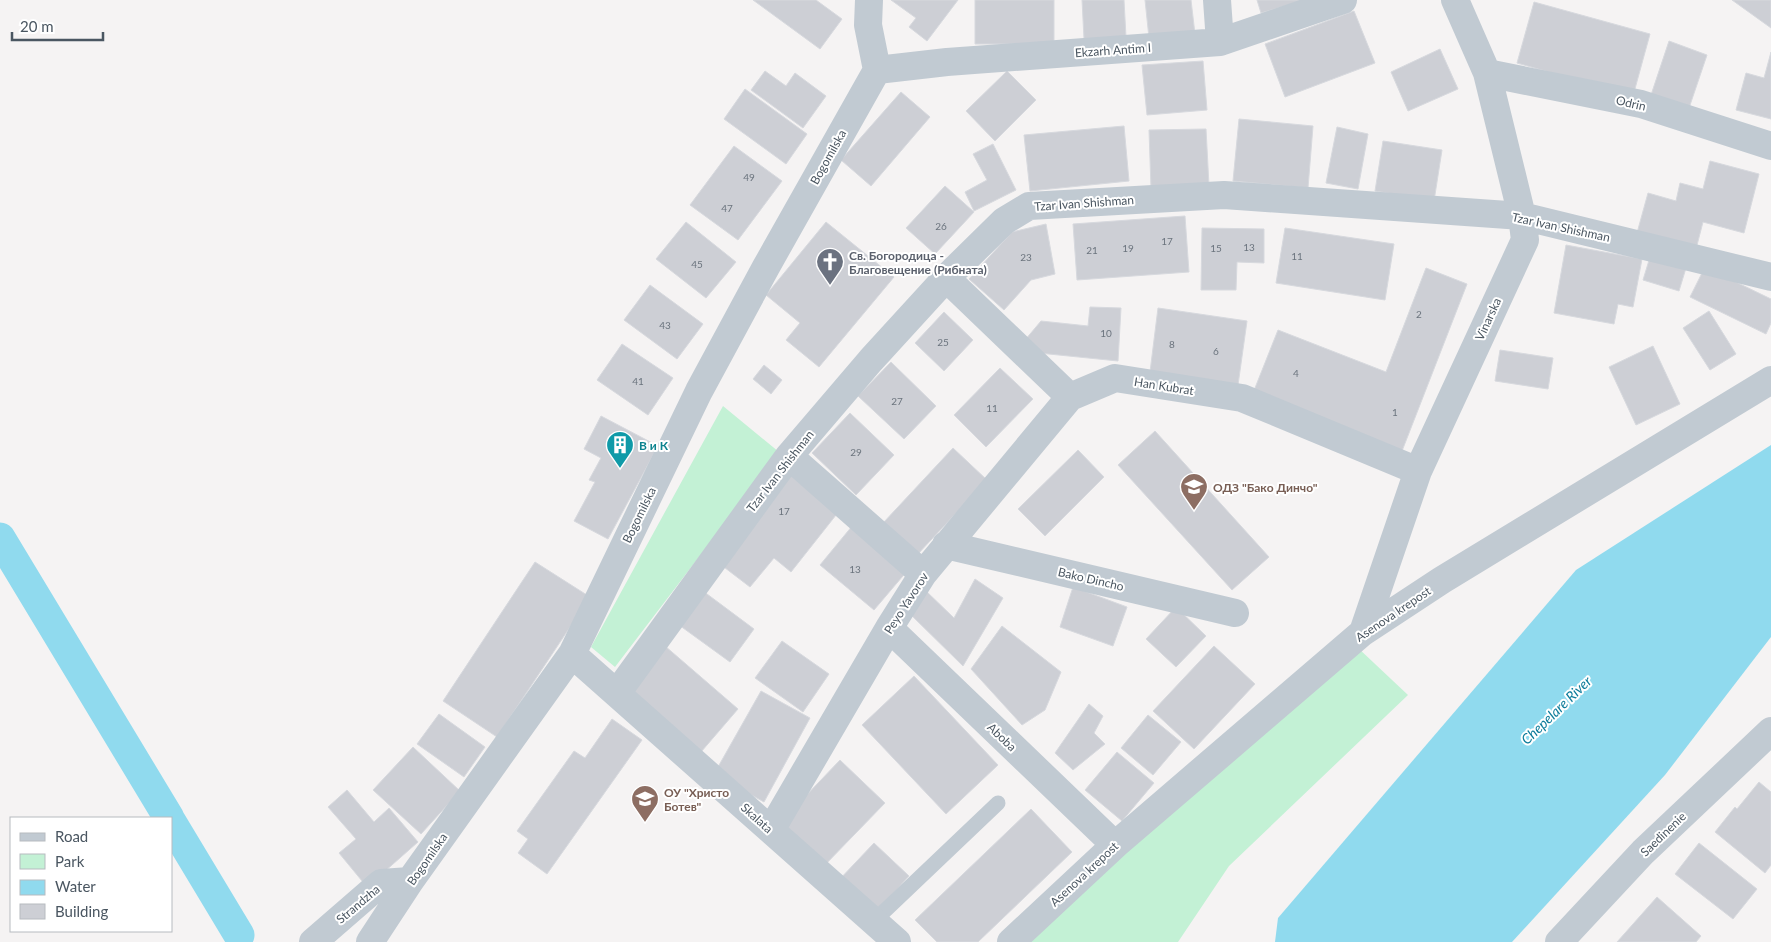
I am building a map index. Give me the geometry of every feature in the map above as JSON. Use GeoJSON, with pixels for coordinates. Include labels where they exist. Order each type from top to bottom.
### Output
{"type":"FeatureCollection","features":[{"type":"Feature","properties":{"kind":"street"},"geometry":{"type":"LineString","coordinates":[[869,0],[868,25],[877,70]]}},
{"type":"Feature","properties":{"kind":"street"},"geometry":{"type":"LineString","coordinates":[[1216,0],[1220,42]]}},
{"type":"Feature","properties":{"kind":"street","name":"Ekzarh Antim I"},"geometry":{"type":"LineString","coordinates":[[877,70],[947,62],[1220,42],[1343,0]]}},
{"type":"Feature","properties":{"kind":"street","name":"Vinarska"},"geometry":{"type":"LineString","coordinates":[[1364,632],[1418,470],[1525,240],[1522,216],[1487,73],[1455,0]]}},
{"type":"Feature","properties":{"kind":"street","name":"Bogomilska"},"geometry":{"type":"LineString","coordinates":[[370,942],[410,881],[572,654],[699,391],[766,267],[877,70]]}},
{"type":"Feature","properties":{"kind":"street","name":"Odrin"},"geometry":{"type":"LineString","coordinates":[[1487,73],[1641,104],[1771,146]]}},
{"type":"Feature","properties":{"kind":"street","name":"Tzar Ivan Shishman"},"geometry":{"type":"LineString","coordinates":[[616,693],[789,456],[946,278],[1004,221],[1028,206],[1224,195],[1522,216],[1771,277]]}},
{"type":"Feature","properties":{"kind":"street"},"geometry":{"type":"LineString","coordinates":[[946,278],[1070,397]]}},
{"type":"Feature","properties":{"kind":"street","name":"Han Kubrat"},"geometry":{"type":"LineString","coordinates":[[1070,397],[1115,378],[1242,398],[1418,470]]}},
{"type":"Feature","properties":{"kind":"street","name":"Asenova krepost"},"geometry":{"type":"LineString","coordinates":[[1011,942],[1115,845],[1364,632],[1442,580],[1771,380]]}},
{"type":"Feature","properties":{"kind":"street","name":"Peyo Yavorov"},"geometry":{"type":"LineString","coordinates":[[771,830],[889,628],[923,574],[1070,397]]}},
{"type":"Feature","properties":{"kind":"street"},"geometry":{"type":"LineString","coordinates":[[789,456],[923,574]]}},
{"type":"Feature","properties":{"kind":"street","name":"Bako Dincho"},"geometry":{"type":"LineString","coordinates":[[946,545],[1235,613]]}},
{"type":"Feature","properties":{"kind":"street","name":"Aboba"},"geometry":{"type":"LineString","coordinates":[[889,628],[1115,845]]}},
{"type":"Feature","properties":{"kind":"street","name":"Skalata"},"geometry":{"type":"LineString","coordinates":[[572,654],[897,942]]}},
{"type":"Feature","properties":{"kind":"street","name":"Saedinenie"},"geometry":{"type":"LineString","coordinates":[[1559,942],[1643,852],[1771,731]]}},
{"type":"Feature","properties":{"kind":"street","name":"Strandzha"},"geometry":{"type":"LineString","coordinates":[[313,942],[381,883],[410,881]]}},
{"type":"Feature","properties":{"kind":"lane"},"geometry":{"type":"LineString","coordinates":[[874,922],[998,803]]}},
{"type":"Feature","properties":{"kind":"green space"},"geometry":{"type":"Polygon","coordinates":[[[723,406],[779,452],[615,667],[591,647],[723,406]]]}},
{"type":"Feature","properties":{"kind":"green space"},"geometry":{"type":"Polygon","coordinates":[[[1357,647],[1408,695],[1229,866],[1178,942],[1024,942],[1357,647]]]}},
{"type":"Feature","properties":{"kind":"water","name":"Chepelare River"},"geometry":{"type":"Polygon","coordinates":[[[1771,445],[1771,637],[1665,775],[1512,942],[1275,942],[1278,918],[1576,570],[1771,445]]]}},
{"type":"Feature","properties":{"kind":"building"},"geometry":{"type":"Polygon","coordinates":[[[753,0],[816,0],[842,19],[820,49],[753,0]]]}},
{"type":"Feature","properties":{"kind":"building"},"geometry":{"type":"Polygon","coordinates":[[[891,0],[958,0],[927,41],[909,27],[916,18],[891,0]]]}},
{"type":"Feature","properties":{"kind":"building"},"geometry":{"type":"Polygon","coordinates":[[[975,0],[1054,0],[1054,44],[975,44],[975,0]]]}},
{"type":"Feature","properties":{"kind":"building"},"geometry":{"type":"Polygon","coordinates":[[[1082,0],[1124,0],[1126,37],[1084,39],[1082,0]]]}},
{"type":"Feature","properties":{"kind":"building"},"geometry":{"type":"Polygon","coordinates":[[[1145,0],[1191,0],[1195,34],[1149,38],[1145,0]]]}},
{"type":"Feature","properties":{"kind":"building"},"geometry":{"type":"Polygon","coordinates":[[[1257,0],[1306,0],[1261,13],[1257,0]]]}},
{"type":"Feature","properties":{"kind":"building"},"geometry":{"type":"Polygon","coordinates":[[[1732,0],[1771,0],[1771,28],[1732,0]]]}},
{"type":"Feature","properties":{"kind":"building"},"geometry":{"type":"Polygon","coordinates":[[[1534,2],[1650,34],[1633,96],[1517,63],[1534,2]]]}},
{"type":"Feature","properties":{"kind":"building"},"geometry":{"type":"Polygon","coordinates":[[[1354,11],[1375,63],[1285,97],[1265,44],[1354,11]]]}},
{"type":"Feature","properties":{"kind":"building"},"geometry":{"type":"Polygon","coordinates":[[[1669,41],[1707,55],[1687,114],[1649,101],[1669,41]]]}},
{"type":"Feature","properties":{"kind":"building"},"geometry":{"type":"Polygon","coordinates":[[[1440,49],[1458,89],[1408,111],[1391,72],[1440,49]]]}},
{"type":"Feature","properties":{"kind":"building"},"geometry":{"type":"Polygon","coordinates":[[[1771,52],[1771,119],[1736,110],[1746,73],[1764,78],[1771,52]]]}},
{"type":"Feature","properties":{"kind":"building"},"geometry":{"type":"Polygon","coordinates":[[[1203,61],[1207,110],[1147,115],[1142,65],[1203,61]]]}},
{"type":"Feature","properties":{"kind":"building"},"geometry":{"type":"Polygon","coordinates":[[[765,71],[786,86],[795,73],[826,96],[803,128],[751,90],[765,71]]]}},
{"type":"Feature","properties":{"kind":"building"},"geometry":{"type":"Polygon","coordinates":[[[1007,71],[1036,100],[995,141],[966,111],[1007,71]]]}},
{"type":"Feature","properties":{"kind":"building"},"geometry":{"type":"Polygon","coordinates":[[[745,89],[807,134],[786,164],[724,119],[745,89]]]}},
{"type":"Feature","properties":{"kind":"building"},"geometry":{"type":"Polygon","coordinates":[[[901,92],[930,117],[871,186],[841,160],[901,92]]]}},
{"type":"Feature","properties":{"kind":"building"},"geometry":{"type":"Polygon","coordinates":[[[1239,119],[1313,126],[1308,188],[1233,181],[1239,119]]]}},
{"type":"Feature","properties":{"kind":"building"},"geometry":{"type":"Polygon","coordinates":[[[1124,126],[1129,181],[1030,191],[1024,135],[1124,126]]]}},
{"type":"Feature","properties":{"kind":"building"},"geometry":{"type":"Polygon","coordinates":[[[1337,127],[1368,134],[1358,189],[1326,183],[1337,127]]]}},
{"type":"Feature","properties":{"kind":"building"},"geometry":{"type":"Polygon","coordinates":[[[1206,129],[1209,186],[1151,188],[1149,130],[1206,129]]]}},
{"type":"Feature","properties":{"kind":"building"},"geometry":{"type":"Polygon","coordinates":[[[1383,141],[1442,150],[1434,201],[1375,191],[1383,141]]]}},
{"type":"Feature","properties":{"kind":"building"},"geometry":{"type":"Polygon","coordinates":[[[993,144],[1016,190],[974,211],[965,192],[987,180],[973,154],[993,144]]]}},
{"type":"Feature","properties":{"kind":"building"},"geometry":{"type":"Polygon","coordinates":[[[734,146],[782,181],[738,240],[690,205],[734,146]]]}},
{"type":"Feature","properties":{"kind":"building"},"geometry":{"type":"Polygon","coordinates":[[[1710,161],[1759,174],[1744,233],[1703,222],[1696,249],[1637,233],[1648,193],[1676,201],[1680,183],[1703,189],[1710,161]]]}},
{"type":"Feature","properties":{"kind":"building"},"geometry":{"type":"Polygon","coordinates":[[[945,186],[974,212],[935,254],[906,228],[945,186]]]}},
{"type":"Feature","properties":{"kind":"building"},"geometry":{"type":"Polygon","coordinates":[[[1185,216],[1189,272],[1077,280],[1073,224],[1185,216]]]}},
{"type":"Feature","properties":{"kind":"building"},"geometry":{"type":"Polygon","coordinates":[[[686,222],[736,262],[706,298],[656,259],[686,222]]]}},
{"type":"Feature","properties":{"kind":"building","name":"Св. Богородица - Благовещение (Рибната)"},"geometry":{"type":"Polygon","coordinates":[[[826,222],[894,277],[819,367],[786,340],[800,323],[766,295],[826,222]]]}},
{"type":"Feature","properties":{"kind":"building"},"geometry":{"type":"Polygon","coordinates":[[[1046,224],[1055,274],[1031,280],[1004,310],[969,279],[1012,232],[1046,224]]]}},
{"type":"Feature","properties":{"kind":"building"},"geometry":{"type":"Polygon","coordinates":[[[1202,228],[1264,229],[1264,263],[1237,262],[1236,290],[1201,290],[1202,228]]]}},
{"type":"Feature","properties":{"kind":"building"},"geometry":{"type":"Polygon","coordinates":[[[1285,228],[1394,244],[1385,300],[1276,283],[1285,228]]]}},
{"type":"Feature","properties":{"kind":"building"},"geometry":{"type":"Polygon","coordinates":[[[1566,245],[1642,259],[1633,307],[1618,304],[1614,324],[1554,313],[1566,245]]]}},
{"type":"Feature","properties":{"kind":"building"},"geometry":{"type":"Polygon","coordinates":[[[1650,257],[1686,268],[1679,291],[1643,280],[1650,257]]]}},
{"type":"Feature","properties":{"kind":"building"},"geometry":{"type":"Polygon","coordinates":[[[1705,267],[1771,299],[1771,323],[1766,334],[1690,297],[1705,267]]]}},
{"type":"Feature","properties":{"kind":"building"},"geometry":{"type":"Polygon","coordinates":[[[1426,268],[1467,284],[1402,451],[1253,393],[1278,330],[1386,372],[1426,268]]]}},
{"type":"Feature","properties":{"kind":"building"},"geometry":{"type":"Polygon","coordinates":[[[650,285],[703,324],[677,359],[624,320],[650,285]]]}},
{"type":"Feature","properties":{"kind":"building"},"geometry":{"type":"Polygon","coordinates":[[[1090,307],[1121,308],[1118,361],[1039,353],[1025,340],[1041,321],[1088,326],[1090,307]]]}},
{"type":"Feature","properties":{"kind":"building"},"geometry":{"type":"Polygon","coordinates":[[[1158,308],[1247,321],[1238,385],[1150,372],[1158,308]]]}},
{"type":"Feature","properties":{"kind":"building"},"geometry":{"type":"Polygon","coordinates":[[[1709,311],[1736,354],[1710,370],[1683,328],[1709,311]]]}},
{"type":"Feature","properties":{"kind":"building"},"geometry":{"type":"Polygon","coordinates":[[[944,312],[973,340],[944,371],[915,343],[944,312]]]}},
{"type":"Feature","properties":{"kind":"building"},"geometry":{"type":"Polygon","coordinates":[[[622,344],[673,378],[648,415],[597,380],[622,344]]]}},
{"type":"Feature","properties":{"kind":"building"},"geometry":{"type":"Polygon","coordinates":[[[1653,346],[1680,404],[1636,425],[1609,367],[1653,346]]]}},
{"type":"Feature","properties":{"kind":"building"},"geometry":{"type":"Polygon","coordinates":[[[1500,350],[1553,358],[1548,389],[1495,381],[1500,350]]]}},
{"type":"Feature","properties":{"kind":"building"},"geometry":{"type":"Polygon","coordinates":[[[891,362],[936,406],[904,439],[858,396],[891,362]]]}},
{"type":"Feature","properties":{"kind":"building"},"geometry":{"type":"Polygon","coordinates":[[[764,365],[782,380],[771,394],[753,379],[764,365]]]}},
{"type":"Feature","properties":{"kind":"building"},"geometry":{"type":"Polygon","coordinates":[[[1000,368],[1033,399],[986,447],[954,415],[1000,368]]]}},
{"type":"Feature","properties":{"kind":"building"},"geometry":{"type":"Polygon","coordinates":[[[850,413],[894,455],[856,495],[812,453],[850,413]]]}},
{"type":"Feature","properties":{"kind":"building","name":"В и К"},"geometry":{"type":"Polygon","coordinates":[[[601,416],[658,446],[608,539],[574,521],[595,482],[589,480],[601,458],[584,449],[601,416]]]}},
{"type":"Feature","properties":{"kind":"building","name":"ОДЗ \"Бако Динчо\""},"geometry":{"type":"Polygon","coordinates":[[[1155,431],[1269,557],[1232,590],[1118,465],[1155,431]]]}},
{"type":"Feature","properties":{"kind":"building"},"geometry":{"type":"Polygon","coordinates":[[[953,448],[987,480],[917,555],[883,523],[953,448]]]}},
{"type":"Feature","properties":{"kind":"building"},"geometry":{"type":"Polygon","coordinates":[[[1078,450],[1104,477],[1045,536],[1018,509],[1078,450]]]}},
{"type":"Feature","properties":{"kind":"building"},"geometry":{"type":"Polygon","coordinates":[[[788,470],[840,510],[791,572],[774,558],[750,587],[716,561],[788,470]]]}},
{"type":"Feature","properties":{"kind":"building"},"geometry":{"type":"Polygon","coordinates":[[[853,525],[908,570],[874,610],[820,565],[853,525]]]}},
{"type":"Feature","properties":{"kind":"building"},"geometry":{"type":"Polygon","coordinates":[[[535,562],[590,597],[497,737],[443,701],[535,562]]]}},
{"type":"Feature","properties":{"kind":"building"},"geometry":{"type":"Polygon","coordinates":[[[975,579],[1003,598],[963,666],[906,610],[925,590],[954,618],[975,579]]]}},
{"type":"Feature","properties":{"kind":"building"},"geometry":{"type":"Polygon","coordinates":[[[1073,587],[1127,607],[1113,646],[1060,627],[1073,587]]]}},
{"type":"Feature","properties":{"kind":"building"},"geometry":{"type":"Polygon","coordinates":[[[703,591],[754,629],[730,662],[679,625],[703,591]]]}},
{"type":"Feature","properties":{"kind":"building"},"geometry":{"type":"Polygon","coordinates":[[[1176,607],[1206,636],[1176,667],[1146,639],[1176,607]]]}},
{"type":"Feature","properties":{"kind":"building"},"geometry":{"type":"Polygon","coordinates":[[[1002,626],[1061,672],[1045,710],[1022,725],[971,669],[1002,626]]]}},
{"type":"Feature","properties":{"kind":"building"},"geometry":{"type":"Polygon","coordinates":[[[782,641],[829,674],[803,712],[755,678],[782,641]]]}},
{"type":"Feature","properties":{"kind":"building"},"geometry":{"type":"Polygon","coordinates":[[[665,646],[738,709],[701,752],[628,689],[665,646]]]}},
{"type":"Feature","properties":{"kind":"building"},"geometry":{"type":"Polygon","coordinates":[[[1214,646],[1255,684],[1194,749],[1153,711],[1214,646]]]}},
{"type":"Feature","properties":{"kind":"building"},"geometry":{"type":"Polygon","coordinates":[[[914,676],[998,765],[946,814],[862,725],[914,676]]]}},
{"type":"Feature","properties":{"kind":"building"},"geometry":{"type":"Polygon","coordinates":[[[761,691],[810,718],[764,802],[714,774],[761,691]]]}},
{"type":"Feature","properties":{"kind":"building"},"geometry":{"type":"Polygon","coordinates":[[[1089,704],[1103,716],[1094,733],[1105,744],[1073,770],[1055,753],[1089,704]]]}},
{"type":"Feature","properties":{"kind":"building"},"geometry":{"type":"Polygon","coordinates":[[[439,714],[485,747],[464,777],[417,744],[439,714]]]}},
{"type":"Feature","properties":{"kind":"building"},"geometry":{"type":"Polygon","coordinates":[[[1148,715],[1181,742],[1153,775],[1121,748],[1148,715]]]}},
{"type":"Feature","properties":{"kind":"building"},"geometry":{"type":"Polygon","coordinates":[[[612,719],[642,740],[547,874],[518,853],[528,839],[517,831],[574,751],[585,758],[612,719]]]}},
{"type":"Feature","properties":{"kind":"building"},"geometry":{"type":"Polygon","coordinates":[[[413,747],[460,791],[421,834],[373,790],[413,747]]]}},
{"type":"Feature","properties":{"kind":"building"},"geometry":{"type":"Polygon","coordinates":[[[1117,752],[1154,783],[1122,821],[1085,790],[1117,752]]]}},
{"type":"Feature","properties":{"kind":"building"},"geometry":{"type":"Polygon","coordinates":[[[840,760],[885,803],[821,869],[777,826],[840,760]]]}},
{"type":"Feature","properties":{"kind":"building"},"geometry":{"type":"Polygon","coordinates":[[[1759,782],[1771,792],[1771,865],[1765,873],[1715,832],[1735,807],[1737,809],[1759,782]]]}},
{"type":"Feature","properties":{"kind":"building"},"geometry":{"type":"Polygon","coordinates":[[[347,790],[374,822],[389,808],[418,842],[367,887],[339,853],[356,839],[328,807],[347,790]]]}},
{"type":"Feature","properties":{"kind":"building"},"geometry":{"type":"Polygon","coordinates":[[[1031,809],[1072,852],[978,942],[937,942],[915,920],[1031,809]]]}},
{"type":"Feature","properties":{"kind":"building"},"geometry":{"type":"Polygon","coordinates":[[[874,843],[909,876],[874,914],[838,881],[874,843]]]}},
{"type":"Feature","properties":{"kind":"building"},"geometry":{"type":"Polygon","coordinates":[[[1699,843],[1757,889],[1733,919],[1675,874],[1699,843]]]}},
{"type":"Feature","properties":{"kind":"building"},"geometry":{"type":"Polygon","coordinates":[[[1657,897],[1701,936],[1696,942],[1617,942],[1657,897]]]}},
{"type":"Feature","properties":{"kind":"waterway"},"geometry":{"type":"LineString","coordinates":[[0,538],[168,817]]}},
{"type":"Feature","properties":{"kind":"waterway"},"geometry":{"type":"LineString","coordinates":[[172,824],[239,935]]}},
{"type":"Feature","properties":{"kind":"place","name":"Св. Богородица - Благовещение (Рибната)"},"geometry":{"type":"Point","coordinates":[830,286]}},
{"type":"Feature","properties":{"kind":"place","name":"В и К"},"geometry":{"type":"Point","coordinates":[620,469]}},
{"type":"Feature","properties":{"kind":"place","name":"ОДЗ \"Бако Динчо\""},"geometry":{"type":"Point","coordinates":[1194,511]}},
{"type":"Feature","properties":{"kind":"place","name":"ОУ \"Христо Ботев\""},"geometry":{"type":"Point","coordinates":[645,823]}}]}
